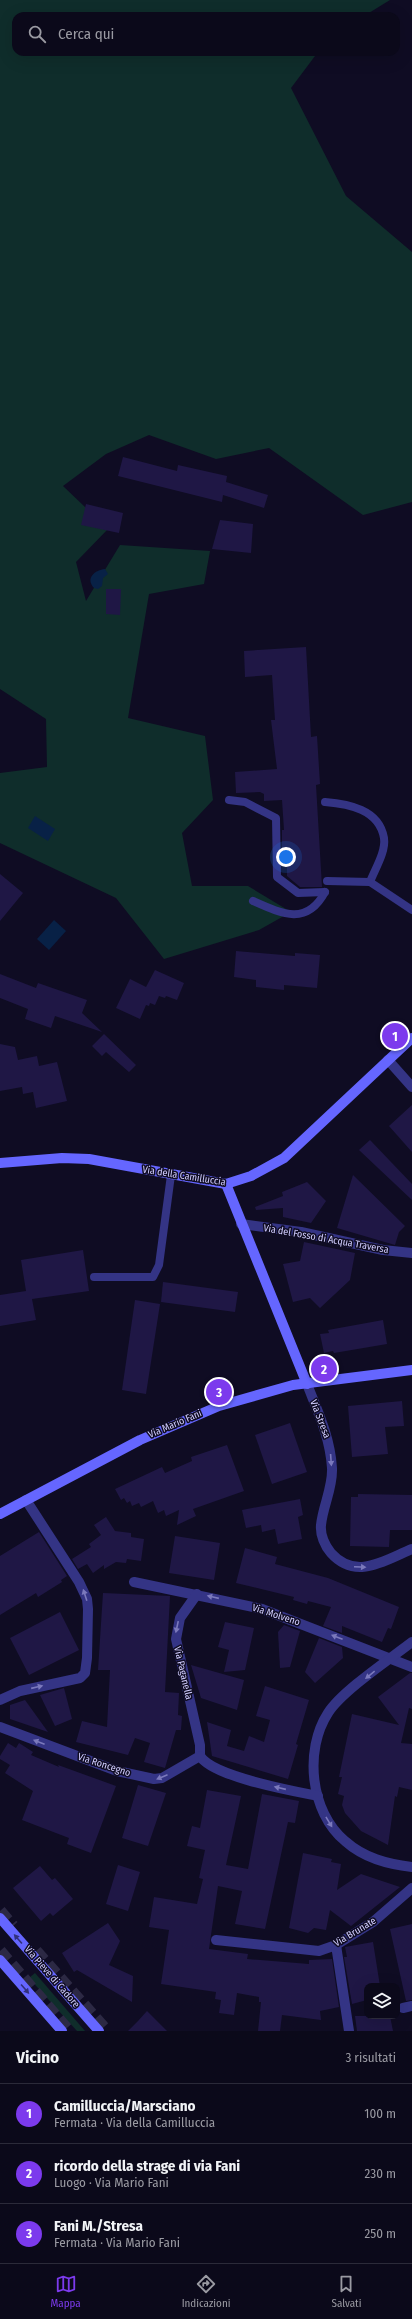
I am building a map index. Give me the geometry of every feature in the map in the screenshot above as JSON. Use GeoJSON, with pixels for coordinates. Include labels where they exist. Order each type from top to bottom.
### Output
{"type":"FeatureCollection","features":[{"type":"Feature","properties":{"kind":"street","name":"Via della Camilluccia"},"geometry":{"type":"LineString","coordinates":[[0,1163],[76,1158],[226,1184],[251,1176],[284,1158],[412,1038]]}},
{"type":"Feature","properties":{"kind":"street"},"geometry":{"type":"LineString","coordinates":[[388,1060],[412,1087]]}},
{"type":"Feature","properties":{"kind":"street","name":"Via Stresa"},"geometry":{"type":"LineString","coordinates":[[226,1184],[241,1224],[324,1423],[330,1448],[331,1484],[321,1526],[327,1548],[344,1564],[362,1568],[375,1565],[412,1549]]}},
{"type":"Feature","properties":{"kind":"street","name":"Via del Fosso di Acqua Traversa"},"geometry":{"type":"LineString","coordinates":[[241,1224],[301,1232],[383,1250],[412,1253]]}},
{"type":"Feature","properties":{"kind":"street","name":"Via Mario Fani"},"geometry":{"type":"LineString","coordinates":[[0,1514],[140,1440],[205,1411],[267,1391],[412,1370]]}},
{"type":"Feature","properties":{"kind":"street"},"geometry":{"type":"LineString","coordinates":[[0,1700],[20,1691],[80,1678],[84,1675],[86,1665],[87,1599],[79,1582],[26,1500]]}},
{"type":"Feature","properties":{"kind":"street","name":"Via Molveno"},"geometry":{"type":"LineString","coordinates":[[134,1582],[197,1594],[262,1609],[412,1667]]}},
{"type":"Feature","properties":{"kind":"street","name":"Via Paganella"},"geometry":{"type":"LineString","coordinates":[[197,1594],[180,1618],[176,1639],[200,1744],[200,1756]]}},
{"type":"Feature","properties":{"kind":"street"},"geometry":{"type":"LineString","coordinates":[[412,1642],[336,1702],[322,1724],[316,1739],[313,1757],[318,1796],[327,1820],[336,1832],[347,1843],[373,1858],[412,1867]]}},
{"type":"Feature","properties":{"kind":"street","name":"Via Roncegno"},"geometry":{"type":"LineString","coordinates":[[0,1727],[117,1771],[154,1779],[162,1778],[200,1756]]}},
{"type":"Feature","properties":{"kind":"street"},"geometry":{"type":"LineString","coordinates":[[200,1756],[204,1762],[241,1778],[318,1796]]}},
{"type":"Feature","properties":{"kind":"street","name":"Via Brunate"},"geometry":{"type":"LineString","coordinates":[[216,1940],[313,1951],[336,1945],[373,1922],[412,1888]]}},
{"type":"Feature","properties":{"kind":"street","name":"Via Pieve di Cadore"},"geometry":{"type":"LineString","coordinates":[[2,1923],[99,2031]]}},
{"type":"Feature","properties":{"kind":"street"},"geometry":{"type":"LineString","coordinates":[[336,1945],[349,2031]]}},
{"type":"Feature","properties":{"kind":"street"},"geometry":{"type":"LineString","coordinates":[[0,1960],[62,2031]]}},
{"type":"Feature","properties":{"kind":"lane"},"geometry":{"type":"LineString","coordinates":[[229,800],[245,802],[276,818],[277,878],[298,893],[325,892],[319,904],[308,912],[295,914],[280,913],[254,901]]}},
{"type":"Feature","properties":{"kind":"lane"},"geometry":{"type":"LineString","coordinates":[[325,802],[351,805],[368,814],[376,821],[384,838],[380,857],[370,882]]}},
{"type":"Feature","properties":{"kind":"lane"},"geometry":{"type":"LineString","coordinates":[[327,881],[370,882],[412,910]]}},
{"type":"Feature","properties":{"kind":"lane"},"geometry":{"type":"LineString","coordinates":[[94,1278],[153,1277],[155,1275],[159,1265],[171,1175]]}},
{"type":"Feature","properties":{"kind":"green space"},"geometry":{"type":"Polygon","coordinates":[[[0,0],[390,0],[370,12],[12,12],[12,56],[315,56],[291,88],[346,196],[412,252],[412,502],[363,515],[269,448],[216,459],[149,435],[106,454],[63,486],[108,529],[76,562],[86,601],[120,545],[210,551],[204,584],[149,594],[128,718],[205,736],[213,800],[182,833],[192,886],[248,886],[291,912],[259,930],[164,959],[116,898],[0,843],[0,773],[47,767],[46,719],[0,689],[0,0]]]}},
{"type":"Feature","properties":{"kind":"green space"},"geometry":{"type":"Polygon","coordinates":[[[35,1973],[85,2031],[77,2031],[29,1978],[35,1973]]]}},
{"type":"Feature","properties":{"kind":"water"},"geometry":{"type":"Polygon","coordinates":[[[105,569],[108,574],[103,578],[102,586],[98,589],[94,588],[91,584],[92,575],[105,569]]]}},
{"type":"Feature","properties":{"kind":"water"},"geometry":{"type":"Polygon","coordinates":[[[35,816],[55,829],[48,841],[28,828],[35,816]]]}},
{"type":"Feature","properties":{"kind":"water"},"geometry":{"type":"Polygon","coordinates":[[[54,920],[66,931],[49,950],[37,939],[54,920]]]}},
{"type":"Feature","properties":{"kind":"building"},"geometry":{"type":"Polygon","coordinates":[[[123,457],[177,471],[178,465],[227,476],[226,482],[268,495],[264,508],[223,495],[222,502],[118,476],[123,457]]]}},
{"type":"Feature","properties":{"kind":"building"},"geometry":{"type":"Polygon","coordinates":[[[86,504],[123,513],[119,533],[81,525],[86,504]]]}},
{"type":"Feature","properties":{"kind":"building"},"geometry":{"type":"Polygon","coordinates":[[[220,520],[253,524],[251,553],[212,549],[220,520]]]}},
{"type":"Feature","properties":{"kind":"building"},"geometry":{"type":"Polygon","coordinates":[[[106,589],[121,589],[120,615],[106,614],[106,589]]]}},
{"type":"Feature","properties":{"kind":"building"},"geometry":{"type":"Polygon","coordinates":[[[306,647],[311,737],[317,736],[320,784],[316,785],[322,887],[300,887],[287,876],[287,865],[282,865],[282,830],[284,830],[282,800],[264,801],[264,794],[260,792],[236,793],[235,772],[277,769],[271,720],[275,720],[272,675],[245,677],[244,651],[306,647]]]}},
{"type":"Feature","properties":{"kind":"building"},"geometry":{"type":"Polygon","coordinates":[[[0,874],[23,893],[0,921],[0,874]]]}},
{"type":"Feature","properties":{"kind":"building"},"geometry":{"type":"Polygon","coordinates":[[[236,951],[295,956],[295,953],[320,955],[317,988],[284,985],[284,990],[256,987],[256,980],[234,977],[236,951]]]}},
{"type":"Feature","properties":{"kind":"building"},"geometry":{"type":"Polygon","coordinates":[[[155,970],[184,983],[177,1000],[166,996],[165,998],[159,996],[155,1005],[150,1003],[149,1006],[146,1005],[140,1019],[116,1008],[130,979],[146,987],[155,970]]]}},
{"type":"Feature","properties":{"kind":"building"},"geometry":{"type":"Polygon","coordinates":[[[0,974],[36,988],[38,983],[87,1000],[82,1013],[102,1032],[55,1016],[51,1028],[25,1019],[28,1009],[0,998],[0,974]]]}},
{"type":"Feature","properties":{"kind":"building"},"geometry":{"type":"Polygon","coordinates":[[[104,1034],[136,1065],[129,1072],[106,1052],[102,1056],[92,1046],[104,1034]]]}},
{"type":"Feature","properties":{"kind":"building"},"geometry":{"type":"Polygon","coordinates":[[[0,1044],[15,1047],[18,1060],[37,1056],[39,1066],[57,1062],[67,1101],[36,1108],[33,1092],[23,1094],[22,1087],[0,1091],[0,1044]]]}},
{"type":"Feature","properties":{"kind":"building"},"geometry":{"type":"Polygon","coordinates":[[[412,1105],[412,1152],[389,1126],[412,1105]]]}},
{"type":"Feature","properties":{"kind":"building"},"geometry":{"type":"Polygon","coordinates":[[[370,1140],[412,1184],[412,1200],[359,1150],[370,1140]]]}},
{"type":"Feature","properties":{"kind":"building"},"geometry":{"type":"Polygon","coordinates":[[[353,1175],[405,1226],[399,1232],[395,1245],[337,1228],[353,1175]]]}},
{"type":"Feature","properties":{"kind":"building"},"geometry":{"type":"Polygon","coordinates":[[[307,1182],[326,1201],[311,1223],[283,1217],[283,1208],[256,1210],[255,1207],[283,1196],[282,1192],[307,1182]]]}},
{"type":"Feature","properties":{"kind":"building"},"geometry":{"type":"Polygon","coordinates":[[[304,1242],[355,1253],[350,1280],[320,1308],[310,1298],[293,1302],[283,1264],[300,1261],[304,1242]]]}},
{"type":"Feature","properties":{"kind":"building"},"geometry":{"type":"Polygon","coordinates":[[[83,1250],[89,1291],[32,1299],[36,1320],[0,1326],[0,1295],[26,1291],[21,1260],[83,1250]]]}},
{"type":"Feature","properties":{"kind":"building"},"geometry":{"type":"Polygon","coordinates":[[[163,1282],[238,1292],[235,1312],[161,1302],[163,1282]]]}},
{"type":"Feature","properties":{"kind":"building"},"geometry":{"type":"Polygon","coordinates":[[[135,1300],[160,1304],[146,1394],[122,1390],[135,1300]]]}},
{"type":"Feature","properties":{"kind":"building"},"geometry":{"type":"Polygon","coordinates":[[[383,1320],[387,1344],[334,1353],[333,1351],[324,1353],[320,1334],[329,1333],[328,1330],[383,1320]]]}},
{"type":"Feature","properties":{"kind":"building"},"geometry":{"type":"Polygon","coordinates":[[[402,1401],[404,1426],[385,1427],[388,1454],[352,1457],[348,1406],[402,1401]]]}},
{"type":"Feature","properties":{"kind":"building"},"geometry":{"type":"Polygon","coordinates":[[[290,1423],[307,1472],[272,1484],[255,1435],[290,1423]]]}},
{"type":"Feature","properties":{"kind":"building"},"geometry":{"type":"Polygon","coordinates":[[[227,1445],[244,1491],[193,1509],[196,1516],[177,1525],[179,1510],[166,1516],[164,1510],[158,1513],[153,1501],[141,1507],[139,1503],[132,1506],[130,1501],[127,1503],[124,1498],[121,1500],[115,1489],[162,1467],[165,1473],[192,1461],[191,1457],[227,1445]]]}},
{"type":"Feature","properties":{"kind":"building"},"geometry":{"type":"Polygon","coordinates":[[[358,1494],[412,1495],[412,1530],[390,1530],[389,1547],[350,1546],[351,1497],[358,1497],[358,1494]]]}},
{"type":"Feature","properties":{"kind":"building"},"geometry":{"type":"Polygon","coordinates":[[[300,1499],[303,1515],[298,1517],[302,1539],[278,1544],[275,1529],[262,1532],[261,1525],[246,1528],[242,1510],[300,1499]]]}},
{"type":"Feature","properties":{"kind":"building"},"geometry":{"type":"Polygon","coordinates":[[[106,1517],[115,1531],[131,1533],[131,1537],[144,1539],[141,1561],[127,1559],[126,1563],[116,1562],[104,1569],[104,1565],[93,1573],[87,1564],[78,1569],[72,1559],[91,1547],[89,1544],[101,1535],[94,1525],[106,1517]]]}},
{"type":"Feature","properties":{"kind":"building"},"geometry":{"type":"Polygon","coordinates":[[[39,1532],[67,1576],[61,1580],[62,1582],[38,1597],[36,1593],[0,1615],[0,1556],[39,1532]]]}},
{"type":"Feature","properties":{"kind":"building"},"geometry":{"type":"Polygon","coordinates":[[[175,1536],[220,1543],[214,1580],[169,1573],[175,1536]]]}},
{"type":"Feature","properties":{"kind":"building"},"geometry":{"type":"Polygon","coordinates":[[[245,1548],[277,1557],[275,1564],[328,1578],[399,1607],[391,1629],[388,1628],[382,1642],[342,1626],[342,1633],[323,1626],[331,1607],[308,1601],[307,1604],[293,1600],[294,1597],[236,1583],[245,1548]]]}},
{"type":"Feature","properties":{"kind":"building"},"geometry":{"type":"Polygon","coordinates":[[[103,1593],[170,1596],[165,1692],[179,1693],[178,1715],[182,1716],[181,1730],[176,1730],[165,1768],[144,1762],[150,1743],[135,1738],[128,1755],[76,1742],[82,1721],[107,1727],[110,1670],[98,1670],[103,1593]]]}},
{"type":"Feature","properties":{"kind":"building"},"geometry":{"type":"Polygon","coordinates":[[[60,1612],[79,1650],[29,1675],[10,1638],[60,1612]]]}},
{"type":"Feature","properties":{"kind":"building"},"geometry":{"type":"Polygon","coordinates":[[[225,1622],[254,1628],[245,1670],[224,1672],[229,1650],[218,1647],[225,1622]]]}},
{"type":"Feature","properties":{"kind":"building"},"geometry":{"type":"Polygon","coordinates":[[[284,1625],[300,1631],[290,1667],[280,1668],[278,1632],[284,1625]]]}},
{"type":"Feature","properties":{"kind":"building"},"geometry":{"type":"Polygon","coordinates":[[[319,1638],[342,1647],[343,1658],[315,1683],[305,1672],[319,1638]]]}},
{"type":"Feature","properties":{"kind":"building"},"geometry":{"type":"Polygon","coordinates":[[[191,1665],[244,1680],[237,1710],[201,1698],[191,1665]]]}},
{"type":"Feature","properties":{"kind":"building"},"geometry":{"type":"Polygon","coordinates":[[[412,1673],[412,1709],[409,1708],[401,1743],[412,1744],[412,1790],[399,1787],[397,1797],[395,1796],[388,1845],[361,1831],[345,1813],[342,1805],[344,1796],[338,1794],[342,1777],[339,1777],[352,1714],[399,1725],[378,1697],[412,1673]]]}},
{"type":"Feature","properties":{"kind":"building"},"geometry":{"type":"Polygon","coordinates":[[[265,1686],[309,1700],[296,1744],[298,1745],[288,1779],[212,1756],[207,1722],[231,1730],[227,1746],[244,1751],[249,1736],[264,1742],[270,1720],[256,1716],[265,1686]]]}},
{"type":"Feature","properties":{"kind":"building"},"geometry":{"type":"Polygon","coordinates":[[[64,1688],[72,1719],[55,1726],[40,1695],[64,1688]]]}},
{"type":"Feature","properties":{"kind":"building"},"geometry":{"type":"Polygon","coordinates":[[[25,1700],[48,1732],[10,1719],[10,1705],[25,1700]]]}},
{"type":"Feature","properties":{"kind":"building"},"geometry":{"type":"Polygon","coordinates":[[[8,1743],[16,1748],[19,1743],[33,1752],[31,1755],[59,1767],[58,1765],[116,1786],[91,1853],[67,1844],[69,1838],[22,1820],[33,1791],[5,1773],[10,1765],[0,1759],[0,1756],[8,1743]]]}},
{"type":"Feature","properties":{"kind":"building"},"geometry":{"type":"Polygon","coordinates":[[[138,1785],[166,1793],[148,1846],[122,1838],[138,1785]]]}},
{"type":"Feature","properties":{"kind":"building"},"geometry":{"type":"Polygon","coordinates":[[[207,1790],[241,1796],[226,1865],[248,1869],[262,1794],[299,1801],[295,1823],[288,1822],[265,1929],[235,1924],[242,1891],[218,1886],[209,1949],[248,1954],[247,1959],[309,1964],[309,1960],[332,1959],[339,2007],[320,2011],[321,2020],[282,2015],[280,2031],[258,2031],[261,2002],[259,2002],[259,1997],[237,1993],[234,2015],[219,2013],[221,2000],[215,1999],[216,1992],[161,1984],[169,1930],[149,1927],[154,1897],[197,1904],[203,1879],[199,1878],[205,1850],[187,1846],[192,1826],[200,1828],[207,1790]]]}},
{"type":"Feature","properties":{"kind":"building"},"geometry":{"type":"Polygon","coordinates":[[[303,1853],[332,1859],[331,1862],[341,1864],[337,1890],[361,1874],[400,1887],[351,1926],[330,1910],[326,1930],[314,1928],[308,1933],[289,1928],[303,1853]]]}},
{"type":"Feature","properties":{"kind":"building"},"geometry":{"type":"Polygon","coordinates":[[[118,1865],[140,1872],[128,1911],[106,1904],[118,1865]]]}},
{"type":"Feature","properties":{"kind":"building"},"geometry":{"type":"Polygon","coordinates":[[[40,1866],[52,1880],[55,1878],[73,1899],[53,1916],[50,1913],[41,1921],[13,1888],[40,1866]]]}},
{"type":"Feature","properties":{"kind":"building"},"geometry":{"type":"Polygon","coordinates":[[[108,1923],[120,1941],[109,1965],[133,1976],[132,2002],[77,1970],[74,1972],[62,1953],[108,1923]]]}},
{"type":"Feature","properties":{"kind":"building"},"geometry":{"type":"Polygon","coordinates":[[[412,1924],[412,2000],[406,2001],[390,1929],[412,1924]]]}},
{"type":"Feature","properties":{"kind":"building"},"geometry":{"type":"Polygon","coordinates":[[[373,1942],[380,1983],[364,1983],[364,2001],[352,2004],[344,1957],[347,1957],[345,1947],[373,1942]]]}},
{"type":"Feature","properties":{"kind":"building"},"geometry":{"type":"Polygon","coordinates":[[[147,2011],[167,2031],[128,2031],[147,2011]]]}},
{"type":"Feature","properties":{"kind":"building"},"geometry":{"type":"Polygon","coordinates":[[[355,2016],[364,2016],[364,2019],[391,2019],[393,2031],[357,2031],[355,2016]]]}},
{"type":"Feature","properties":{"kind":"tunnel"},"geometry":{"type":"LineString","coordinates":[[0,1911],[13,1926]]}},
{"type":"Feature","properties":{"kind":"tunnel"},"geometry":{"type":"LineString","coordinates":[[0,1951],[69,2031]]}},
{"type":"Feature","properties":{"kind":"tunnel"},"geometry":{"type":"LineString","coordinates":[[36,1951],[107,2031]]}},
{"type":"Feature","properties":{"kind":"place","name":"Camilluccia/Marsciano"},"geometry":{"type":"Point","coordinates":[395,1036]}},
{"type":"Feature","properties":{"kind":"place","name":"ricordo della strage di via Fani"},"geometry":{"type":"Point","coordinates":[324,1369]}},
{"type":"Feature","properties":{"kind":"place","name":"Fani M./Stresa"},"geometry":{"type":"Point","coordinates":[219,1392]}}]}
